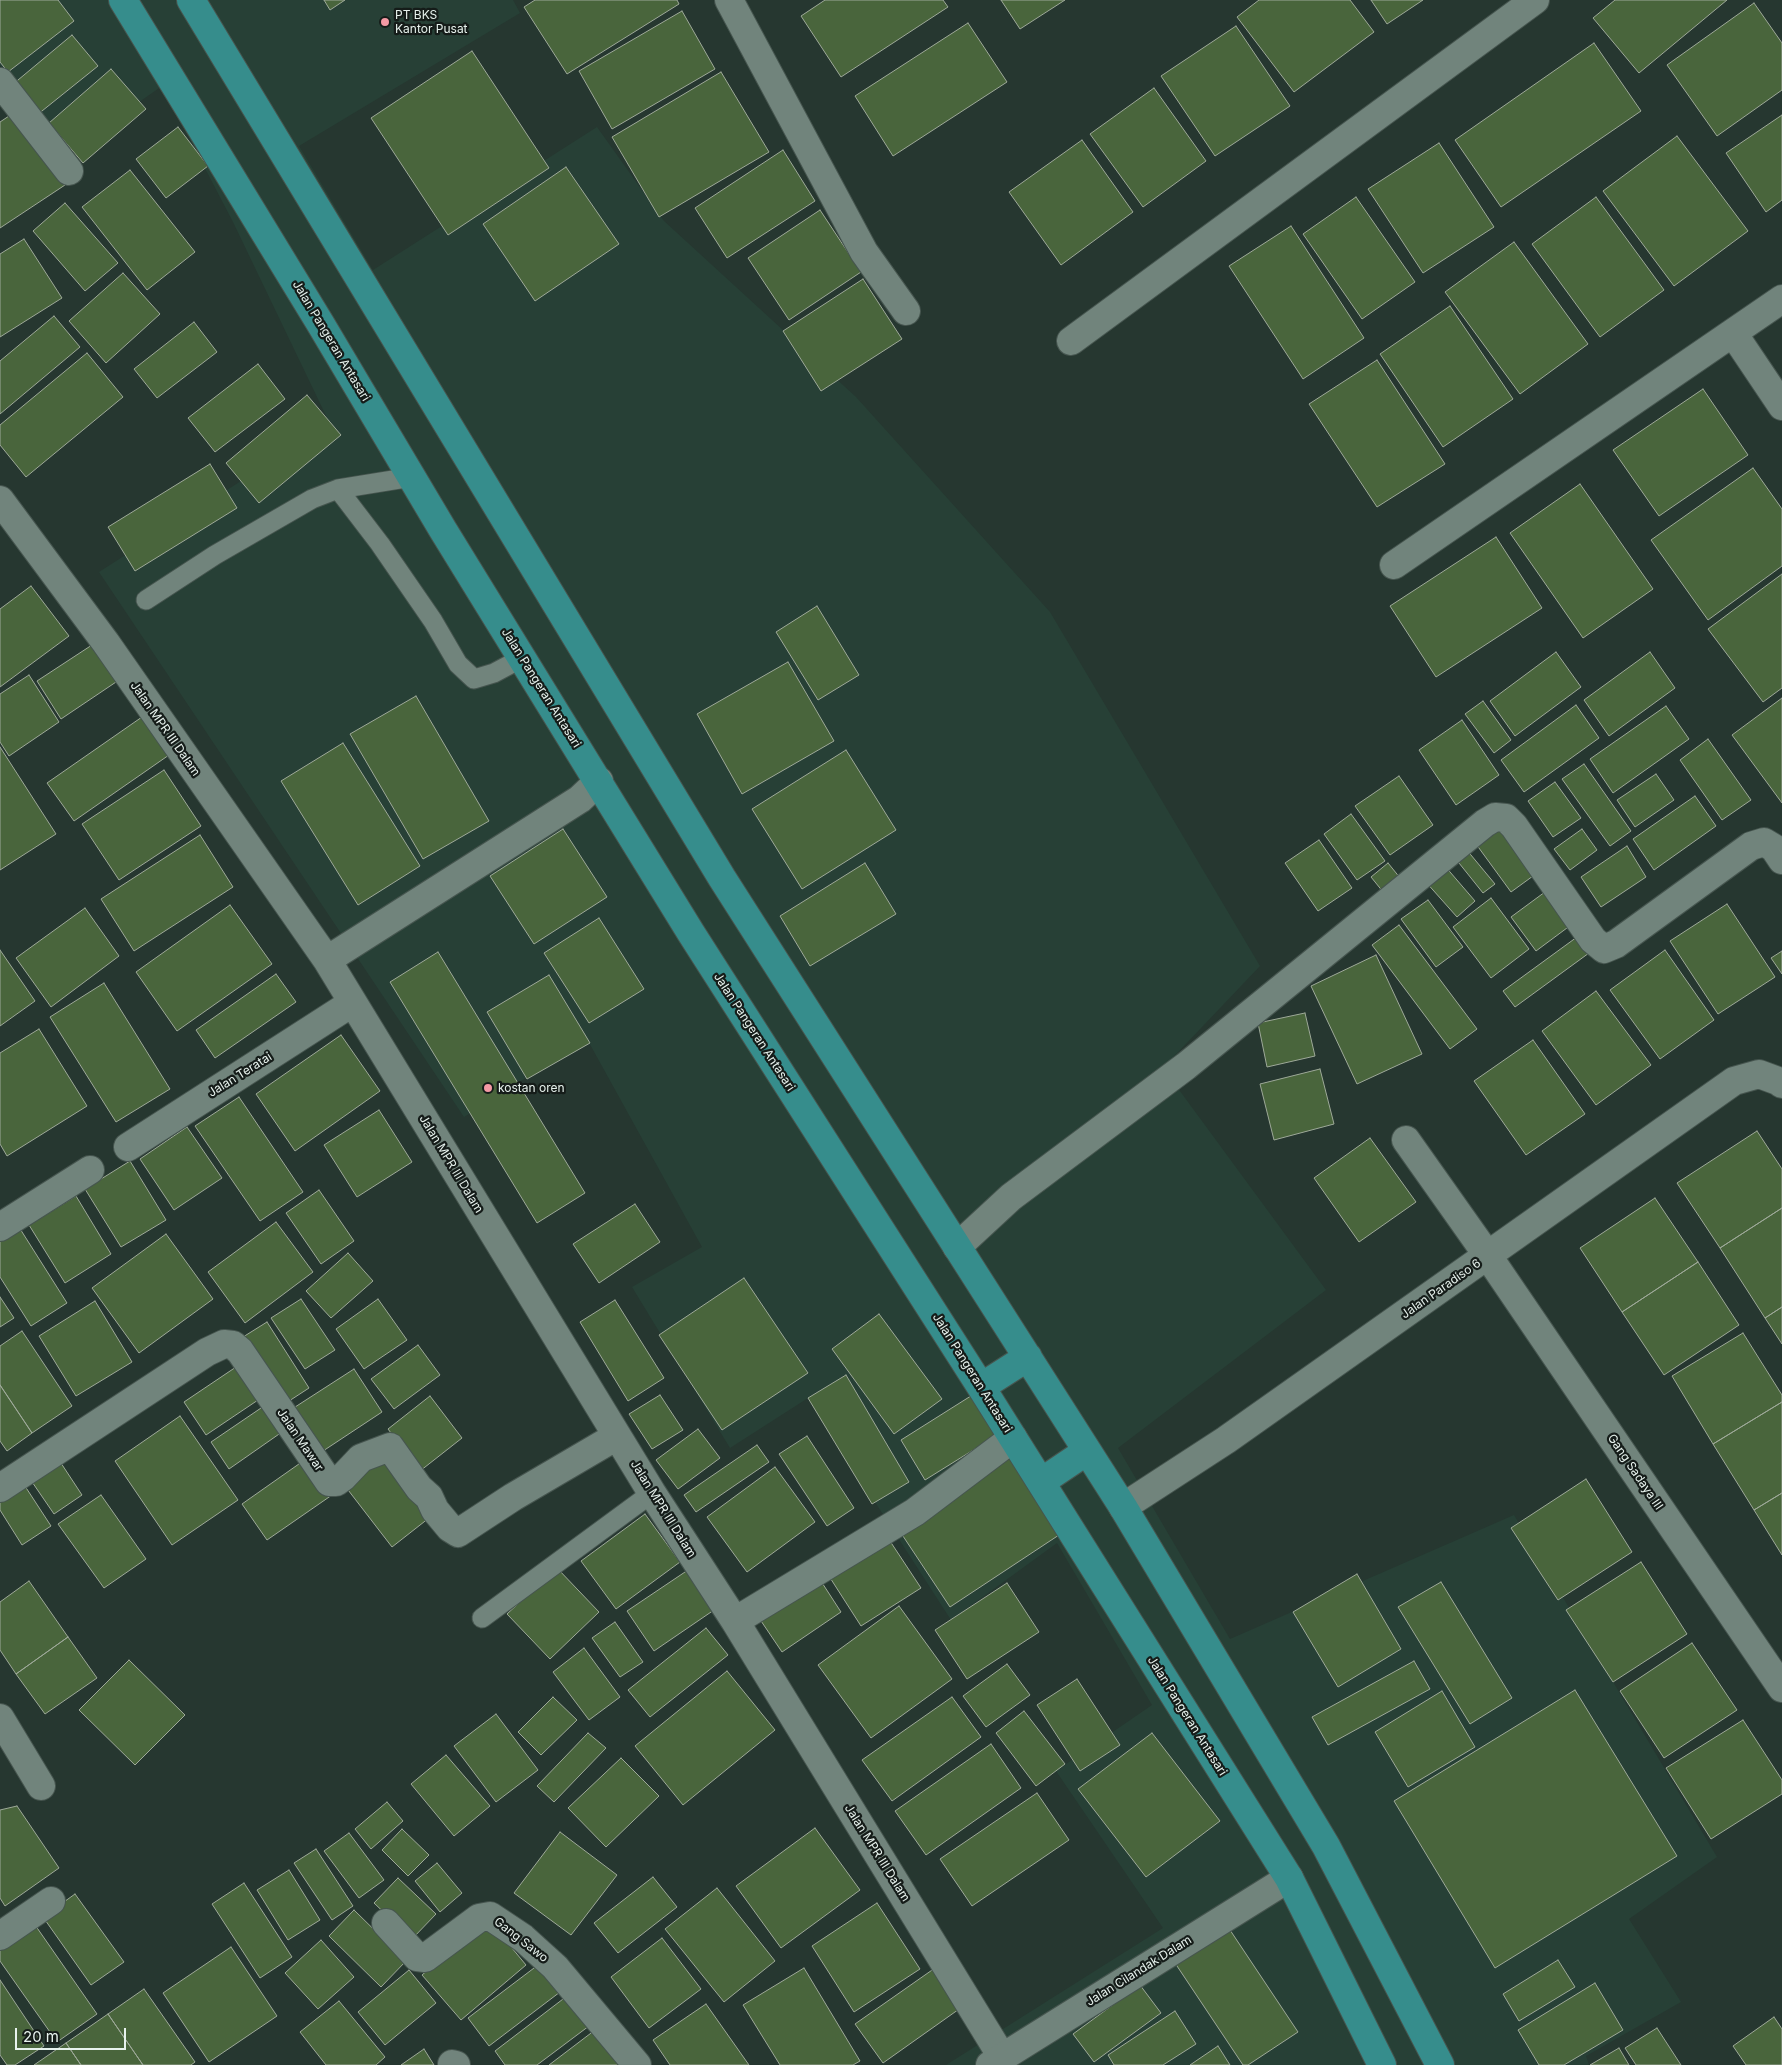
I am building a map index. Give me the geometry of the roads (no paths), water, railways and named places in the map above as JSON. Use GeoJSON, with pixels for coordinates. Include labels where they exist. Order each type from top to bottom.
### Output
{"type":"FeatureCollection","features":[{"type":"Feature","properties":{"kind":"main road","name":"Jalan Pangeran Antasari"},"geometry":{"type":"LineString","coordinates":[[123,0],[691,933],[981,1387],[1289,1878],[1382,2065]]}},
{"type":"Feature","properties":{"kind":"main road"},"geometry":{"type":"LineString","coordinates":[[191,0],[722,878],[1123,1507],[1326,1846],[1440,2065]]}},
{"type":"Feature","properties":{"kind":"main road"},"geometry":{"type":"LineString","coordinates":[[981,1387],[1028,1357]]}},
{"type":"Feature","properties":{"kind":"main road"},"geometry":{"type":"LineString","coordinates":[[1041,1482],[1087,1451]]}},
{"type":"Feature","properties":{"kind":"street"},"geometry":{"type":"LineString","coordinates":[[728,0],[864,252],[906,311]]}},
{"type":"Feature","properties":{"kind":"street"},"geometry":{"type":"LineString","coordinates":[[1071,341],[1536,0]]}},
{"type":"Feature","properties":{"kind":"street"},"geometry":{"type":"LineString","coordinates":[[0,82],[69,171]]}},
{"type":"Feature","properties":{"kind":"street"},"geometry":{"type":"LineString","coordinates":[[1394,565],[1782,300]]}},
{"type":"Feature","properties":{"kind":"street"},"geometry":{"type":"LineString","coordinates":[[1733,333],[1782,406]]}},
{"type":"Feature","properties":{"kind":"street","name":"Jalan MPR III Dalam"},"geometry":{"type":"LineString","coordinates":[[3,509],[106,644],[327,960],[352,1004],[652,1493],[734,1621],[996,2061]]}},
{"type":"Feature","properties":{"kind":"street"},"geometry":{"type":"LineString","coordinates":[[327,960],[580,798],[599,781]]}},
{"type":"Feature","properties":{"kind":"street"},"geometry":{"type":"LineString","coordinates":[[957,1247],[1011,1197],[1186,1066],[1210,1044],[1477,829],[1495,817],[1506,818],[1514,826],[1593,940],[1604,949],[1616,944],[1751,846],[1764,842],[1774,848],[1782,860]]}},
{"type":"Feature","properties":{"kind":"street","name":"Jalan Teratai"},"geometry":{"type":"LineString","coordinates":[[128,1146],[352,1004]]}},
{"type":"Feature","properties":{"kind":"street","name":"Jalan Paradiso 6"},"geometry":{"type":"LineString","coordinates":[[1123,1507],[1226,1440],[1734,1081],[1770,1079]]}},
{"type":"Feature","properties":{"kind":"street","name":"Gang Sadaya III"},"geometry":{"type":"LineString","coordinates":[[1406,1140],[1488,1256],[1782,1688]]}},
{"type":"Feature","properties":{"kind":"street"},"geometry":{"type":"LineString","coordinates":[[0,1227],[90,1170]]}},
{"type":"Feature","properties":{"kind":"street","name":"Jalan Mawar"},"geometry":{"type":"LineString","coordinates":[[0,1488],[207,1352],[224,1344],[233,1346],[240,1351],[329,1482],[336,1482],[344,1477],[361,1458],[390,1446],[418,1488],[429,1497],[435,1510],[450,1528],[458,1533],[513,1497],[617,1436]]}},
{"type":"Feature","properties":{"kind":"street"},"geometry":{"type":"LineString","coordinates":[[734,1621],[915,1512],[1013,1438]]}},
{"type":"Feature","properties":{"kind":"street"},"geometry":{"type":"LineString","coordinates":[[0,1718],[41,1786]]}},
{"type":"Feature","properties":{"kind":"street","name":"Jalan Cilandak Dalam"},"geometry":{"type":"LineString","coordinates":[[996,2061],[1289,1878]]}},
{"type":"Feature","properties":{"kind":"street"},"geometry":{"type":"LineString","coordinates":[[0,1936],[52,1901]]}},
{"type":"Feature","properties":{"kind":"street","name":"Gang Sawo"},"geometry":{"type":"LineString","coordinates":[[386,1923],[417,1957],[425,1958],[479,1918],[490,1916],[523,1938],[555,1967],[637,2065]]}},
{"type":"Feature","properties":{"kind":"lane"},"geometry":{"type":"LineString","coordinates":[[146,600],[215,555],[304,504],[338,490],[412,477]]}},
{"type":"Feature","properties":{"kind":"lane"},"geometry":{"type":"LineString","coordinates":[[338,490],[385,551],[433,621],[458,664],[474,679],[494,673],[522,658]]}},
{"type":"Feature","properties":{"kind":"lane"},"geometry":{"type":"LineString","coordinates":[[482,1618],[652,1493]]}},
{"type":"Feature","properties":{"kind":"place","name":"PT BKS Kantor Pusat"},"geometry":{"type":"Point","coordinates":[385,22]}},
{"type":"Feature","properties":{"kind":"place","name":"kostan oren"},"geometry":{"type":"Point","coordinates":[488,1088]}}]}
